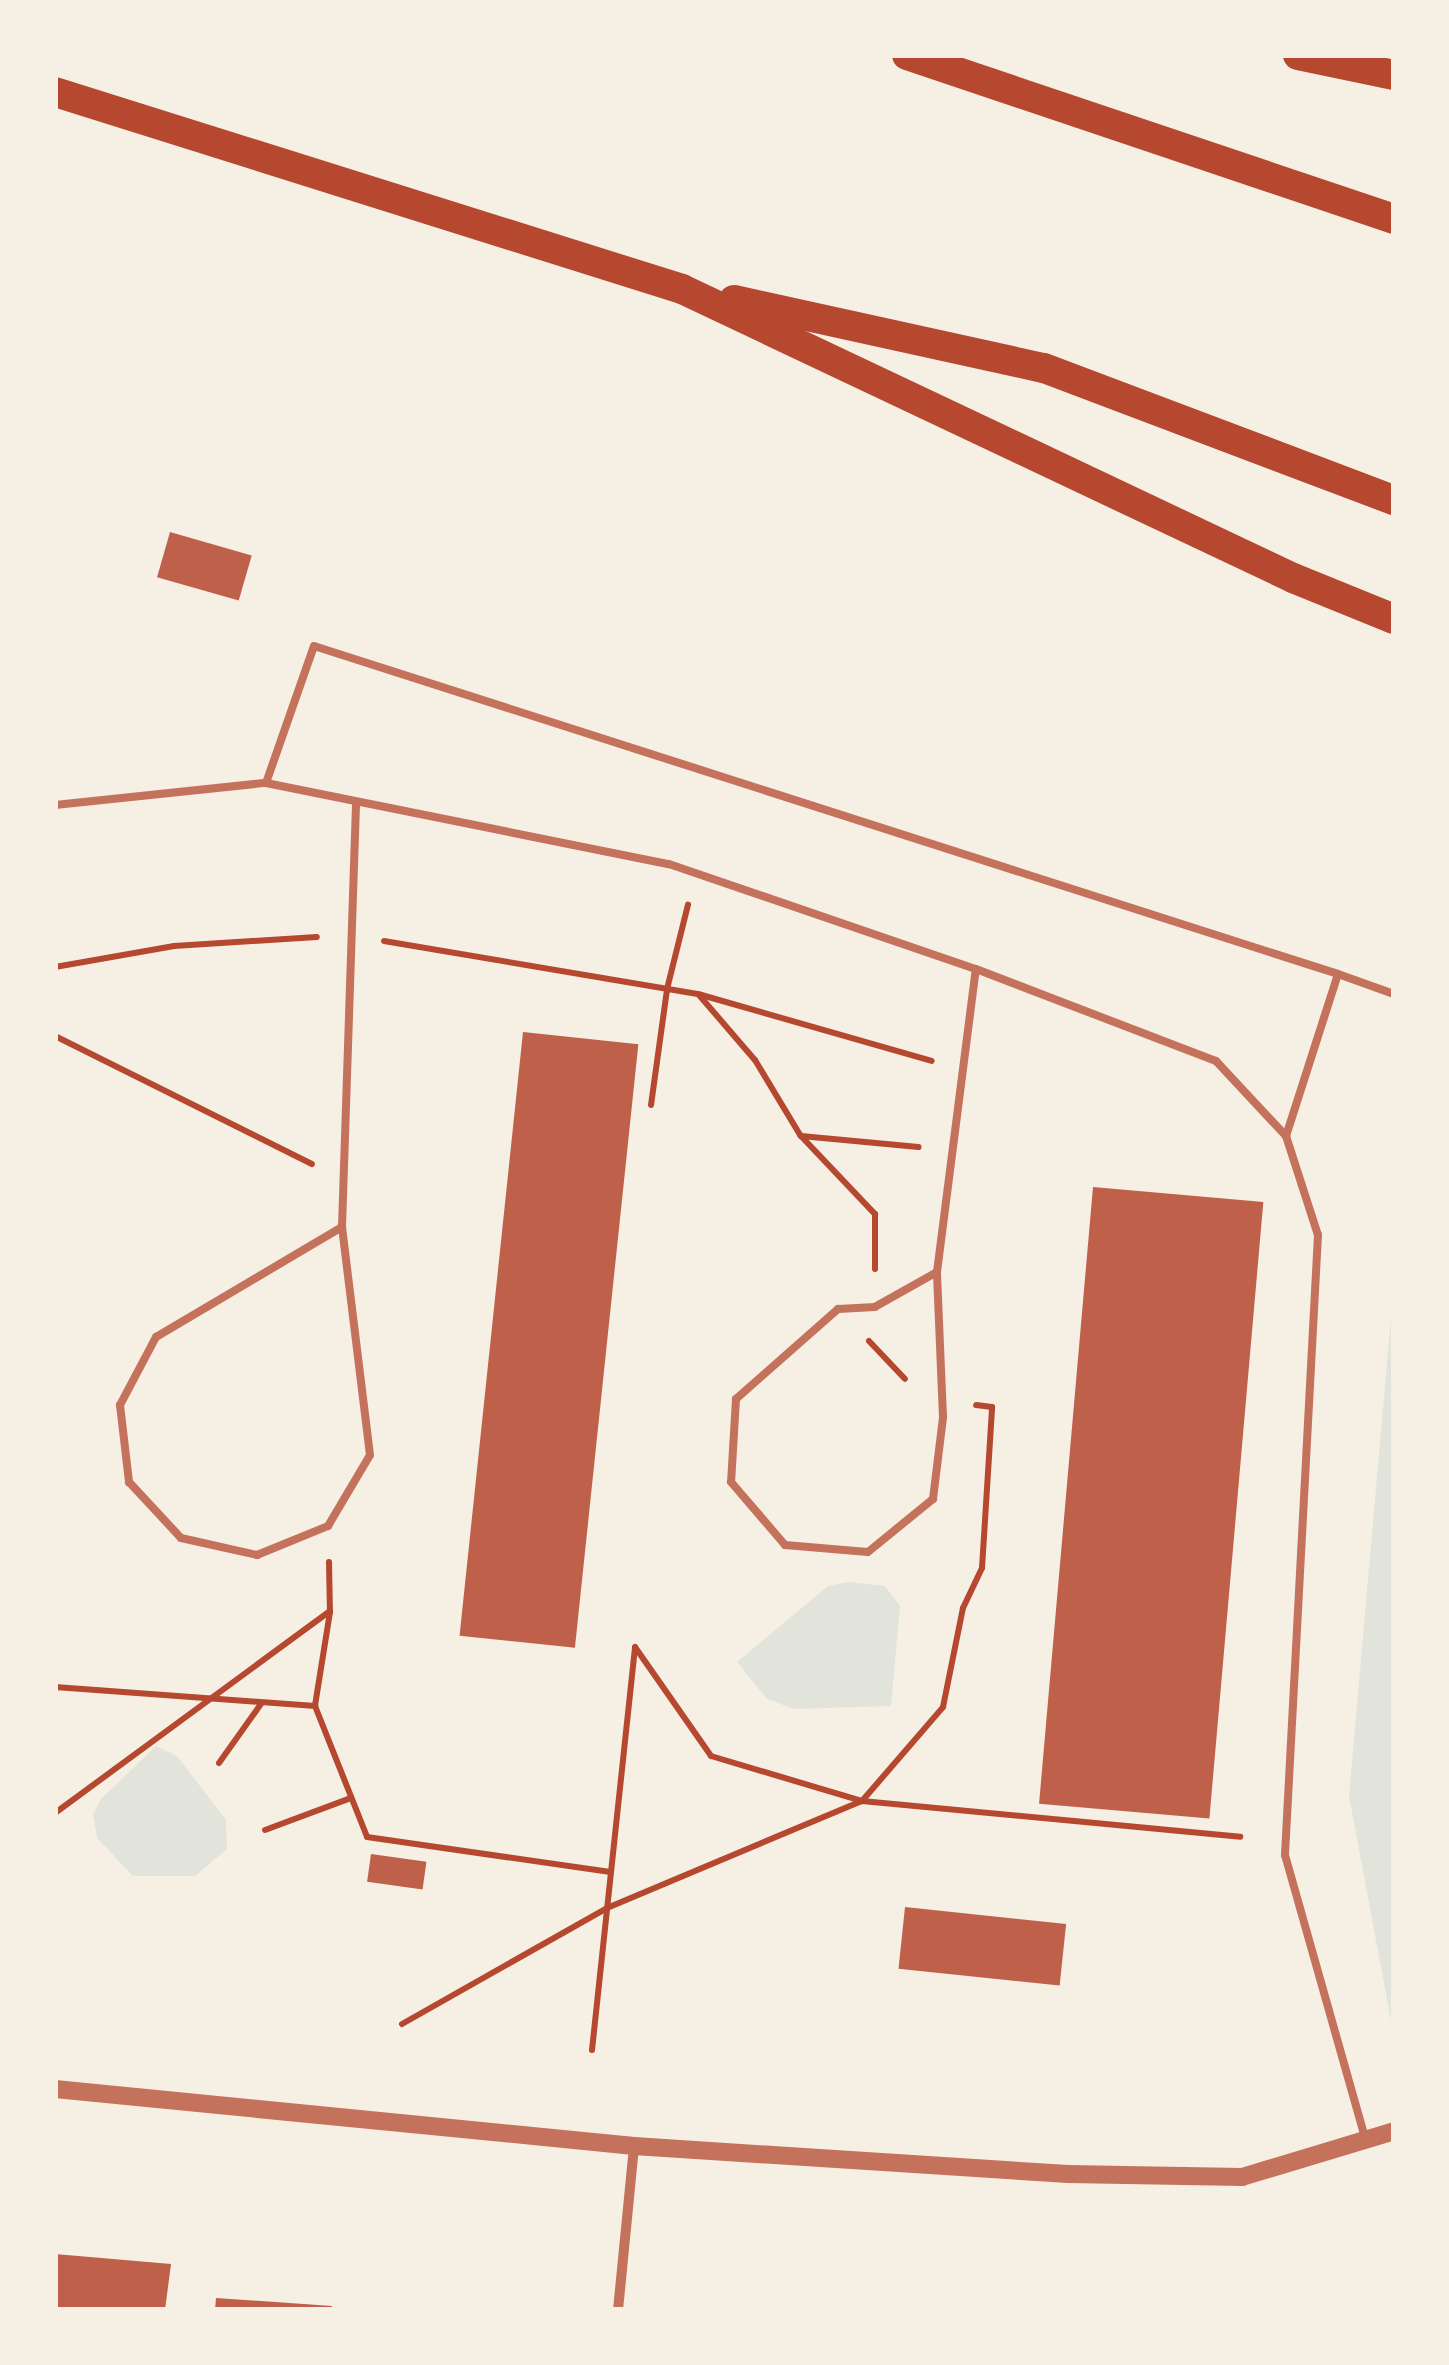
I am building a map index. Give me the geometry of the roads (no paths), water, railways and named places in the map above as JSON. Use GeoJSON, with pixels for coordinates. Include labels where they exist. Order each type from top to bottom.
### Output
{"type":"FeatureCollection","features":[{"type":"Feature","properties":{"kind":"highway"},"geometry":{"type":"LineString","coordinates":[[907,55],[1394,219]]}},
{"type":"Feature","properties":{"kind":"highway"},"geometry":{"type":"LineString","coordinates":[[1298,55],[1394,75]]}},
{"type":"Feature","properties":{"kind":"highway"},"geometry":{"type":"LineString","coordinates":[[55,92],[682,289],[1044,368],[1394,500]]}},
{"type":"Feature","properties":{"kind":"highway"},"geometry":{"type":"LineString","coordinates":[[682,289],[1293,578],[1394,619]]}},
{"type":"Feature","properties":{"kind":"street"},"geometry":{"type":"LineString","coordinates":[[55,2089],[634,2146],[905,2166],[1242,2177],[1394,2131]]}},
{"type":"Feature","properties":{"kind":"street"},"geometry":{"type":"LineString","coordinates":[[618,2310],[634,2146]]}},
{"type":"Feature","properties":{"kind":"lane"},"geometry":{"type":"LineString","coordinates":[[266,783],[314,646],[1394,994]]}},
{"type":"Feature","properties":{"kind":"lane"},"geometry":{"type":"LineString","coordinates":[[55,805],[266,783],[696,873],[976,969],[1216,1061],[1286,1136],[1318,1234],[1285,1854],[1366,2139]]}},
{"type":"Feature","properties":{"kind":"lane"},"geometry":{"type":"LineString","coordinates":[[342,1227],[156,1337],[120,1405],[129,1482],[181,1538],[256,1556],[328,1526],[370,1455],[342,1227],[356,802]]}},
{"type":"Feature","properties":{"kind":"lane"},"geometry":{"type":"LineString","coordinates":[[937,1272],[876,1308],[838,1309],[736,1399],[731,1482],[785,1544],[868,1552],[933,1499],[942,1417],[937,1272],[976,969]]}},
{"type":"Feature","properties":{"kind":"lane"},"geometry":{"type":"LineString","coordinates":[[1286,1136],[1338,974]]}}]}
